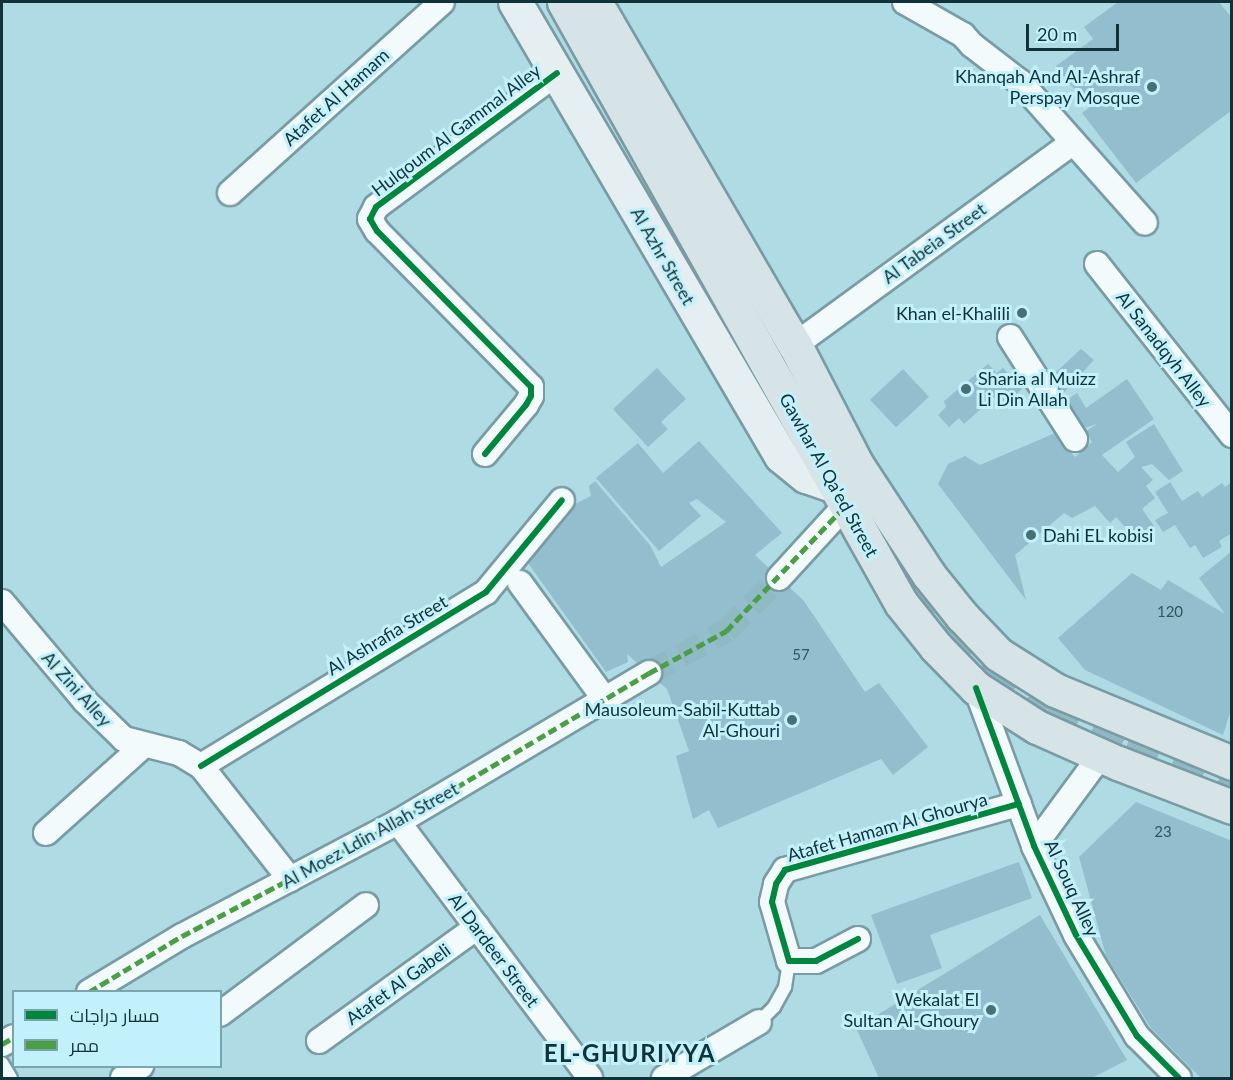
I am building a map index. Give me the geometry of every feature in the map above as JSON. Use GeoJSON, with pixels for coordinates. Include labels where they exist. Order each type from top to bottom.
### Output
{"type":"FeatureCollection","features":[{"type":"Feature","properties":{"kind":"main road","name":"Al Azhr Street"},"geometry":{"type":"LineString","coordinates":[[516,2],[781,456],[806,476],[841,496]]}},
{"type":"Feature","properties":{"kind":"main road","name":"Gawhar Al Qa'ed Street"},"geometry":{"type":"LineString","coordinates":[[564,2],[901,603],[936,647],[976,688],[1037,727],[1232,807]]}},
{"type":"Feature","properties":{"kind":"main road","name":"Gawhar Al Qa'ed Street"},"geometry":{"type":"LineString","coordinates":[[595,2],[795,345],[857,465],[916,555],[962,616],[998,654],[1055,690],[1232,763]]}},
{"type":"Feature","properties":{"kind":"street","name":"Atafet Al Hamam"},"geometry":{"type":"LineString","coordinates":[[230,193],[442,2]]}},
{"type":"Feature","properties":{"kind":"street"},"geometry":{"type":"LineString","coordinates":[[506,2],[535,35]]}},
{"type":"Feature","properties":{"kind":"street"},"geometry":{"type":"LineString","coordinates":[[905,2],[963,35],[972,45],[1020,82],[1146,223]]}},
{"type":"Feature","properties":{"kind":"street","name":"Hulqoum Al Gammal Alley"},"geometry":{"type":"LineString","coordinates":[[485,454],[526,405],[531,396],[531,387],[377,231],[370,219],[376,207],[557,73]]}},
{"type":"Feature","properties":{"kind":"street","name":"Al Tabeia Street"},"geometry":{"type":"LineString","coordinates":[[795,345],[1073,142]]}},
{"type":"Feature","properties":{"kind":"street","name":"Al Sanadqyh Alley"},"geometry":{"type":"LineString","coordinates":[[1097,264],[1232,435]]}},
{"type":"Feature","properties":{"kind":"street"},"geometry":{"type":"LineString","coordinates":[[1010,337],[1075,439]]}},
{"type":"Feature","properties":{"kind":"street"},"geometry":{"type":"LineString","coordinates":[[779,578],[841,496]]}},
{"type":"Feature","properties":{"kind":"street","name":"Al Ashrafia Street"},"geometry":{"type":"LineString","coordinates":[[201,766],[486,592],[562,500]]}},
{"type":"Feature","properties":{"kind":"street"},"geometry":{"type":"LineString","coordinates":[[520,583],[606,700]]}},
{"type":"Feature","properties":{"kind":"street","name":"Al Zini Alley"},"geometry":{"type":"LineString","coordinates":[[2,602],[85,701],[124,739],[179,753],[201,766]]}},
{"type":"Feature","properties":{"kind":"street","name":"Al Moez Ldin Allah Street"},"geometry":{"type":"LineString","coordinates":[[92,990],[182,936],[398,822],[649,674]]}},
{"type":"Feature","properties":{"kind":"street","name":"Al Souq Alley"},"geometry":{"type":"LineString","coordinates":[[976,688],[1034,846],[1076,935],[1137,1036],[1179,1078]]}},
{"type":"Feature","properties":{"kind":"street"},"geometry":{"type":"LineString","coordinates":[[46,833],[144,745]]}},
{"type":"Feature","properties":{"kind":"street","name":"Al Souq Alley"},"geometry":{"type":"LineString","coordinates":[[1034,846],[1101,755]]}},
{"type":"Feature","properties":{"kind":"street"},"geometry":{"type":"LineString","coordinates":[[201,766],[290,879]]}},
{"type":"Feature","properties":{"kind":"street","name":"Atafet Hamam Al Ghourya"},"geometry":{"type":"LineString","coordinates":[[789,961],[772,902],[776,884],[785,870],[1019,804]]}},
{"type":"Feature","properties":{"kind":"street","name":"Al Dardeer Street"},"geometry":{"type":"LineString","coordinates":[[398,822],[590,1078]]}},
{"type":"Feature","properties":{"kind":"street"},"geometry":{"type":"LineString","coordinates":[[222,1013],[366,905]]}},
{"type":"Feature","properties":{"kind":"street","name":"Atafet Al Gabeli"},"geometry":{"type":"LineString","coordinates":[[319,1041],[477,927]]}},
{"type":"Feature","properties":{"kind":"street"},"geometry":{"type":"LineString","coordinates":[[789,961],[816,961],[858,939]]}},
{"type":"Feature","properties":{"kind":"street","name":"Atafet Hamam Al Ghourya"},"geometry":{"type":"LineString","coordinates":[[664,1078],[759,1022]]}},
{"type":"Feature","properties":{"kind":"street"},"geometry":{"type":"LineString","coordinates":[[123,1078],[138,1068]]}},
{"type":"Feature","properties":{"kind":"lane","name":"Atafet Hamam Al Ghourya"},"geometry":{"type":"LineString","coordinates":[[759,1022],[774,1007],[785,987],[789,961]]}},
{"type":"Feature","properties":{"kind":"lane"},"geometry":{"type":"LineString","coordinates":[[2,1063],[11,1078]]}},
{"type":"Feature","properties":{"kind":"building","name":"Khanqah And Al-Ashraf Perspay Mosque"},"geometry":{"type":"Polygon","coordinates":[[[1118,2],[1219,2],[1232,18],[1232,110],[1136,183],[1082,113],[1089,108],[1056,66],[1093,39],[1084,27],[1118,2]]]}},
{"type":"Feature","properties":{"kind":"building"},"geometry":{"type":"Polygon","coordinates":[[[1081,349],[1094,360],[1055,402],[1044,383],[1081,349]]]}},
{"type":"Feature","properties":{"kind":"building"},"geometry":{"type":"Polygon","coordinates":[[[988,364],[997,373],[1003,368],[1022,389],[1003,406],[994,397],[964,424],[959,418],[949,427],[938,415],[946,407],[944,401],[988,364]]]}},
{"type":"Feature","properties":{"kind":"building"},"geometry":{"type":"Polygon","coordinates":[[[657,368],[686,399],[661,422],[668,429],[648,447],[613,409],[657,368]]]}},
{"type":"Feature","properties":{"kind":"building"},"geometry":{"type":"Polygon","coordinates":[[[903,369],[929,397],[896,427],[870,400],[903,369]]]}},
{"type":"Feature","properties":{"kind":"building"},"geometry":{"type":"Polygon","coordinates":[[[1127,379],[1154,419],[1102,455],[1118,472],[1135,457],[1126,442],[1154,424],[1183,471],[1169,480],[1152,464],[1141,467],[1153,480],[1146,486],[1155,498],[1142,509],[1154,526],[1141,545],[1116,517],[1110,523],[1095,506],[1072,518],[1064,513],[1015,555],[1026,600],[938,484],[948,464],[965,456],[980,465],[1055,433],[1075,457],[1092,442],[1085,432],[1097,424],[1075,431],[1058,406],[1077,393],[1086,408],[1127,379]]]}},
{"type":"Feature","properties":{"kind":"building"},"geometry":{"type":"Polygon","coordinates":[[[699,441],[782,533],[755,555],[804,601],[865,692],[879,683],[928,747],[893,775],[881,759],[718,828],[709,810],[693,819],[676,756],[689,751],[667,689],[627,654],[628,662],[606,672],[523,556],[555,514],[591,496],[589,486],[595,481],[650,545],[661,567],[726,522],[697,499],[689,503],[701,516],[659,551],[596,478],[638,443],[663,473],[699,441]]]}},
{"type":"Feature","properties":{"kind":"building"},"geometry":{"type":"Polygon","coordinates":[[[1170,482],[1182,501],[1198,491],[1202,497],[1222,483],[1225,487],[1232,482],[1232,533],[1219,541],[1222,547],[1203,558],[1195,545],[1190,548],[1175,525],[1163,532],[1155,520],[1168,513],[1155,492],[1170,482]]]}},
{"type":"Feature","properties":{"kind":"building"},"geometry":{"type":"Polygon","coordinates":[[[1232,551],[1232,706],[1223,735],[1085,670],[1058,638],[1132,573],[1161,590],[1168,580],[1225,614],[1199,578],[1232,551]]]}},
{"type":"Feature","properties":{"kind":"building"},"geometry":{"type":"Polygon","coordinates":[[[1136,802],[1232,841],[1232,1078],[1201,1078],[1151,1028],[1106,956],[1079,857],[1136,802]]]}},
{"type":"Feature","properties":{"kind":"building"},"geometry":{"type":"Polygon","coordinates":[[[1019,862],[1032,898],[930,935],[942,968],[897,984],[871,915],[1019,862]]]}},
{"type":"Feature","properties":{"kind":"building","name":"Wekalat El Sultan Al-Ghoury"},"geometry":{"type":"Polygon","coordinates":[[[1040,915],[1127,1060],[1092,1078],[879,1078],[856,1028],[1040,915]]]}},
{"type":"Feature","properties":{"kind":"tunnel"},"geometry":{"type":"LineString","coordinates":[[864,501],[914,587],[948,630],[987,670],[1048,708],[1127,744],[1232,785]]}},
{"type":"Feature","properties":{"kind":"tunnel"},"geometry":{"type":"LineString","coordinates":[[649,673],[726,631],[779,578]]}},
{"type":"Feature","properties":{"kind":"marked path"},"geometry":{"type":"LineString","coordinates":[[92,990],[182,936],[398,822],[649,673],[726,631],[846,505]]}},
{"type":"Feature","properties":{"kind":"marked path"},"geometry":{"type":"LineString","coordinates":[[2,1044],[12,1038]]}},
{"type":"Feature","properties":{"kind":"cycle path"},"geometry":{"type":"LineString","coordinates":[[485,454],[526,405],[531,396],[531,387],[377,231],[370,219],[376,207],[557,73]]}},
{"type":"Feature","properties":{"kind":"cycle path"},"geometry":{"type":"LineString","coordinates":[[201,766],[486,592],[562,500]]}},
{"type":"Feature","properties":{"kind":"cycle path"},"geometry":{"type":"LineString","coordinates":[[976,688],[1034,846],[1076,935],[1137,1036],[1179,1078]]}},
{"type":"Feature","properties":{"kind":"cycle path"},"geometry":{"type":"LineString","coordinates":[[858,939],[816,961],[789,961],[772,902],[776,884],[785,870],[1019,804]]}},
{"type":"Feature","properties":{"kind":"place","name":"Khanqah And Al-Ashraf Perspay Mosque"},"geometry":{"type":"Point","coordinates":[1152,87]}},
{"type":"Feature","properties":{"kind":"place","name":"Khan el-Khalili"},"geometry":{"type":"Point","coordinates":[1022,313]}},
{"type":"Feature","properties":{"kind":"place","name":"Sharia al Muizz Li Din Allah"},"geometry":{"type":"Point","coordinates":[966,389]}},
{"type":"Feature","properties":{"kind":"place","name":"Dahi EL kobisi"},"geometry":{"type":"Point","coordinates":[1031,535]}},
{"type":"Feature","properties":{"kind":"place","name":"Mausoleum-Sabil-Kuttab Al-Ghouri"},"geometry":{"type":"Point","coordinates":[792,720]}},
{"type":"Feature","properties":{"kind":"place","name":"Wekalat El Sultan Al-Ghoury"},"geometry":{"type":"Point","coordinates":[991,1010]}},
{"type":"Feature","properties":{"kind":"district","name":"EL-GHURIYYA"},"geometry":{"type":"Point","coordinates":[630,1053]}}]}
